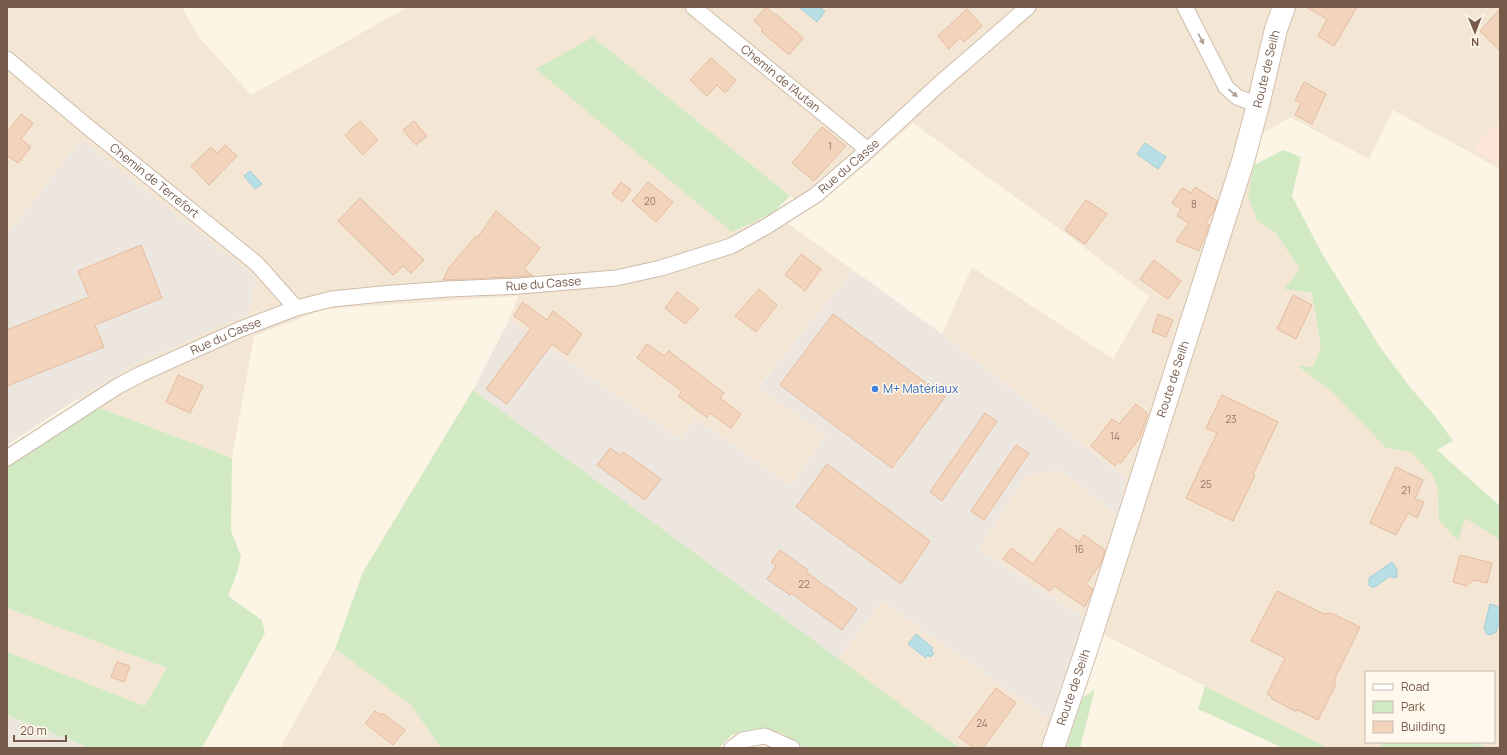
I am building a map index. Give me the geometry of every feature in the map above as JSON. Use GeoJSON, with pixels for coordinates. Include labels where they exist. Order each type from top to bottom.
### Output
{"type":"FeatureCollection","features":[{"type":"Feature","properties":{"kind":"street","name":"Chemin de l'Autan"},"geometry":{"type":"LineString","coordinates":[[693,7],[868,150]]}},
{"type":"Feature","properties":{"kind":"street","name":"Rue du Casse"},"geometry":{"type":"LineString","coordinates":[[7,458],[118,386],[241,329],[296,308],[332,299],[381,294],[519,286],[616,278],[668,266],[731,246],[767,226],[816,195],[1028,7]]}},
{"type":"Feature","properties":{"kind":"street"},"geometry":{"type":"LineString","coordinates":[[1185,7],[1226,87],[1237,97],[1258,105]]}},
{"type":"Feature","properties":{"kind":"street","name":"Route de Seilh"},"geometry":{"type":"LineString","coordinates":[[1053,748],[1235,184],[1258,105],[1276,29],[1284,7]]}},
{"type":"Feature","properties":{"kind":"street","name":"Chemin de Terrefort"},"geometry":{"type":"LineString","coordinates":[[7,59],[88,127],[257,264],[296,308]]}},
{"type":"Feature","properties":{"kind":"street"},"geometry":{"type":"LineString","coordinates":[[732,748],[744,740],[765,736],[792,748]]}},
{"type":"Feature","properties":{"kind":"shaded area"},"geometry":{"type":"Polygon","coordinates":[[[7,7],[182,7],[198,36],[251,95],[408,7],[1500,7],[1500,169],[1393,110],[1369,159],[1290,117],[1262,134],[1254,165],[1382,406],[1500,536],[1500,748],[1489,748],[1476,743],[1495,743],[1495,671],[1365,671],[1365,743],[1384,743],[1381,748],[1328,748],[1106,636],[1085,618],[979,550],[1026,475],[1060,470],[1117,515],[1127,479],[942,334],[972,267],[1113,359],[1149,296],[1061,230],[913,123],[868,163],[808,210],[593,37],[732,232],[773,213],[853,270],[758,387],[826,435],[791,485],[695,418],[680,439],[509,320],[518,296],[325,309],[254,336],[232,458],[77,399],[139,362],[7,235],[7,7]]]}},
{"type":"Feature","properties":{"kind":"shaded area"},"geometry":{"type":"Polygon","coordinates":[[[1500,121],[1500,164],[1473,149],[1500,121]]]}},
{"type":"Feature","properties":{"kind":"shaded area"},"geometry":{"type":"Polygon","coordinates":[[[81,139],[256,278],[249,313],[139,362],[77,399],[7,445],[7,235],[81,139]]]}},
{"type":"Feature","properties":{"kind":"shaded area"},"geometry":{"type":"Polygon","coordinates":[[[853,270],[942,334],[1127,479],[1117,515],[1060,470],[1026,475],[979,550],[1085,618],[1051,720],[882,601],[838,659],[473,390],[509,320],[680,439],[695,418],[791,485],[826,435],[758,388],[853,270]]]}},
{"type":"Feature","properties":{"kind":"shaded area"},"geometry":{"type":"Polygon","coordinates":[[[882,601],[1051,720],[1040,748],[960,748],[838,659],[882,601]]]}},
{"type":"Feature","properties":{"kind":"shaded area"},"geometry":{"type":"Polygon","coordinates":[[[7,608],[167,668],[145,706],[7,652],[7,608]]]}},
{"type":"Feature","properties":{"kind":"shaded area"},"geometry":{"type":"Polygon","coordinates":[[[335,649],[469,748],[280,748],[335,649]]]}},
{"type":"Feature","properties":{"kind":"shaded area"},"geometry":{"type":"Polygon","coordinates":[[[7,715],[90,748],[7,748],[7,715]]]}},
{"type":"Feature","properties":{"kind":"green space"},"geometry":{"type":"Polygon","coordinates":[[[593,37],[790,196],[773,213],[732,232],[536,69],[593,37]]]}},
{"type":"Feature","properties":{"kind":"green space"},"geometry":{"type":"Polygon","coordinates":[[[1283,150],[1301,157],[1292,196],[1320,250],[1380,347],[1453,441],[1437,450],[1500,506],[1500,541],[1465,518],[1458,541],[1439,520],[1438,490],[1434,477],[1411,452],[1386,448],[1335,394],[1298,366],[1313,367],[1321,347],[1312,293],[1284,289],[1300,269],[1275,232],[1257,220],[1248,196],[1254,165],[1283,150]]]}},
{"type":"Feature","properties":{"kind":"green space"},"geometry":{"type":"Polygon","coordinates":[[[473,390],[960,748],[803,748],[782,733],[756,729],[732,735],[719,748],[441,748],[411,705],[335,649],[363,572],[473,390]]]}},
{"type":"Feature","properties":{"kind":"green space"},"geometry":{"type":"Polygon","coordinates":[[[100,408],[232,458],[231,531],[241,556],[237,573],[228,596],[262,620],[265,633],[202,748],[90,748],[7,715],[7,652],[145,706],[167,668],[7,608],[7,464],[100,408]]]}},
{"type":"Feature","properties":{"kind":"green space"},"geometry":{"type":"Polygon","coordinates":[[[1205,686],[1328,748],[1283,748],[1198,709],[1205,686]]]}},
{"type":"Feature","properties":{"kind":"green space"},"geometry":{"type":"Polygon","coordinates":[[[1095,689],[1080,748],[1066,748],[1081,699],[1095,689]]]}},
{"type":"Feature","properties":{"kind":"green space"},"geometry":{"type":"Polygon","coordinates":[[[1384,743],[1476,743],[1489,748],[1381,748],[1384,743]]]}},
{"type":"Feature","properties":{"kind":"water"},"geometry":{"type":"Polygon","coordinates":[[[799,7],[819,7],[825,11],[817,22],[799,7]]]}},
{"type":"Feature","properties":{"kind":"water"},"geometry":{"type":"Polygon","coordinates":[[[1145,143],[1166,157],[1158,169],[1137,154],[1145,143]]]}},
{"type":"Feature","properties":{"kind":"water"},"geometry":{"type":"Polygon","coordinates":[[[250,171],[262,184],[255,189],[244,176],[250,171]]]}},
{"type":"Feature","properties":{"kind":"water"},"geometry":{"type":"Polygon","coordinates":[[[1392,562],[1398,571],[1396,573],[1397,577],[1394,578],[1390,576],[1375,587],[1371,587],[1369,585],[1369,578],[1392,562]]]}},
{"type":"Feature","properties":{"kind":"water"},"geometry":{"type":"Polygon","coordinates":[[[1490,604],[1500,607],[1500,618],[1496,633],[1494,632],[1492,635],[1486,634],[1486,630],[1484,629],[1490,604]]]}},
{"type":"Feature","properties":{"kind":"water"},"geometry":{"type":"Polygon","coordinates":[[[916,634],[933,648],[931,650],[934,653],[931,657],[927,655],[926,658],[908,644],[916,634]]]}},
{"type":"Feature","properties":{"kind":"building"},"geometry":{"type":"Polygon","coordinates":[[[766,7],[803,38],[789,55],[761,31],[763,29],[754,21],[766,7]]]}},
{"type":"Feature","properties":{"kind":"building"},"geometry":{"type":"Polygon","coordinates":[[[1306,7],[1357,7],[1334,46],[1318,36],[1327,19],[1306,7]]]}},
{"type":"Feature","properties":{"kind":"building"},"geometry":{"type":"Polygon","coordinates":[[[967,9],[982,26],[964,42],[960,38],[949,49],[938,36],[967,9]]]}},
{"type":"Feature","properties":{"kind":"building"},"geometry":{"type":"Polygon","coordinates":[[[1500,9],[1500,51],[1480,31],[1500,9]]]}},
{"type":"Feature","properties":{"kind":"building"},"geometry":{"type":"Polygon","coordinates":[[[711,58],[736,80],[725,93],[717,85],[707,96],[690,80],[711,58]]]}},
{"type":"Feature","properties":{"kind":"building"},"geometry":{"type":"Polygon","coordinates":[[[1304,82],[1326,94],[1312,124],[1295,115],[1301,103],[1295,100],[1304,82]]]}},
{"type":"Feature","properties":{"kind":"building"},"geometry":{"type":"Polygon","coordinates":[[[21,114],[33,123],[21,139],[31,147],[18,163],[8,156],[7,157],[7,128],[9,130],[21,114]]]}},
{"type":"Feature","properties":{"kind":"building"},"geometry":{"type":"Polygon","coordinates":[[[360,121],[378,140],[363,155],[345,135],[360,121]]]}},
{"type":"Feature","properties":{"kind":"building"},"geometry":{"type":"Polygon","coordinates":[[[414,121],[427,136],[416,145],[403,130],[414,121]]]}},
{"type":"Feature","properties":{"kind":"building"},"geometry":{"type":"Polygon","coordinates":[[[822,127],[846,146],[814,181],[792,163],[822,127]]]}},
{"type":"Feature","properties":{"kind":"building"},"geometry":{"type":"Polygon","coordinates":[[[225,145],[237,156],[209,185],[191,166],[211,147],[217,153],[225,145]]]}},
{"type":"Feature","properties":{"kind":"building"},"geometry":{"type":"Polygon","coordinates":[[[621,182],[631,190],[622,202],[612,194],[621,182]]]}},
{"type":"Feature","properties":{"kind":"building"},"geometry":{"type":"Polygon","coordinates":[[[648,182],[673,202],[656,222],[632,201],[648,182]]]}},
{"type":"Feature","properties":{"kind":"building"},"geometry":{"type":"Polygon","coordinates":[[[1195,187],[1217,201],[1214,211],[1206,222],[1209,225],[1199,251],[1176,241],[1189,223],[1177,216],[1181,209],[1172,203],[1182,188],[1191,193],[1195,187]]]}},
{"type":"Feature","properties":{"kind":"building"},"geometry":{"type":"Polygon","coordinates":[[[360,198],[424,260],[411,273],[403,266],[393,275],[338,221],[360,198]]]}},
{"type":"Feature","properties":{"kind":"building"},"geometry":{"type":"Polygon","coordinates":[[[1086,200],[1107,214],[1085,244],[1065,230],[1086,200]]]}},
{"type":"Feature","properties":{"kind":"building"},"geometry":{"type":"Polygon","coordinates":[[[496,211],[540,248],[524,269],[533,276],[443,280],[449,268],[476,236],[478,237],[496,211]]]}},
{"type":"Feature","properties":{"kind":"building"},"geometry":{"type":"Polygon","coordinates":[[[141,245],[162,298],[95,325],[104,347],[7,386],[7,330],[89,297],[78,271],[141,245]]]}},
{"type":"Feature","properties":{"kind":"building"},"geometry":{"type":"Polygon","coordinates":[[[801,254],[821,269],[805,291],[785,275],[801,254]]]}},
{"type":"Feature","properties":{"kind":"building"},"geometry":{"type":"Polygon","coordinates":[[[1154,260],[1181,281],[1168,299],[1140,279],[1154,260]]]}},
{"type":"Feature","properties":{"kind":"building"},"geometry":{"type":"Polygon","coordinates":[[[759,289],[777,305],[756,332],[735,316],[759,289]]]}},
{"type":"Feature","properties":{"kind":"building"},"geometry":{"type":"Polygon","coordinates":[[[677,292],[699,309],[685,324],[665,308],[677,292]]]}},
{"type":"Feature","properties":{"kind":"building"},"geometry":{"type":"Polygon","coordinates":[[[1293,295],[1312,305],[1296,339],[1277,329],[1293,295]]]}},
{"type":"Feature","properties":{"kind":"building"},"geometry":{"type":"Polygon","coordinates":[[[522,302],[547,320],[553,311],[582,334],[567,355],[552,344],[507,404],[486,389],[531,328],[514,316],[522,302]]]}},
{"type":"Feature","properties":{"kind":"building"},"geometry":{"type":"Polygon","coordinates":[[[833,314],[945,397],[892,468],[780,385],[833,314]]]}},
{"type":"Feature","properties":{"kind":"building"},"geometry":{"type":"Polygon","coordinates":[[[1158,314],[1173,320],[1166,337],[1152,332],[1158,314]]]}},
{"type":"Feature","properties":{"kind":"building"},"geometry":{"type":"Polygon","coordinates":[[[647,344],[664,356],[669,351],[724,393],[720,398],[741,414],[731,428],[710,413],[707,417],[678,396],[682,391],[637,358],[647,344]]]}},
{"type":"Feature","properties":{"kind":"building"},"geometry":{"type":"Polygon","coordinates":[[[178,375],[203,386],[190,413],[166,402],[178,375]]]}},
{"type":"Feature","properties":{"kind":"building"},"geometry":{"type":"Polygon","coordinates":[[[1222,395],[1278,422],[1253,474],[1255,475],[1233,521],[1186,498],[1217,433],[1206,428],[1222,395]]]}},
{"type":"Feature","properties":{"kind":"building"},"geometry":{"type":"Polygon","coordinates":[[[1136,404],[1148,414],[1140,437],[1121,463],[1119,461],[1115,466],[1091,446],[1112,419],[1119,424],[1136,404]]]}},
{"type":"Feature","properties":{"kind":"building"},"geometry":{"type":"Polygon","coordinates":[[[985,413],[997,421],[942,501],[930,492],[985,413]]]}},
{"type":"Feature","properties":{"kind":"building"},"geometry":{"type":"Polygon","coordinates":[[[1016,445],[1029,453],[984,520],[971,511],[1016,445]]]}},
{"type":"Feature","properties":{"kind":"building"},"geometry":{"type":"Polygon","coordinates":[[[610,448],[620,455],[623,452],[661,479],[645,500],[597,465],[610,448]]]}},
{"type":"Feature","properties":{"kind":"building"},"geometry":{"type":"Polygon","coordinates":[[[827,464],[930,541],[901,584],[796,507],[827,464]]]}},
{"type":"Feature","properties":{"kind":"building"},"geometry":{"type":"Polygon","coordinates":[[[1396,467],[1423,480],[1415,499],[1424,502],[1417,518],[1408,513],[1396,535],[1370,523],[1396,467]]]}},
{"type":"Feature","properties":{"kind":"building"},"geometry":{"type":"Polygon","coordinates":[[[1059,528],[1079,542],[1084,535],[1105,550],[1101,563],[1086,584],[1093,589],[1085,607],[1054,586],[1050,591],[1003,559],[1011,548],[1033,564],[1059,528]]]}},
{"type":"Feature","properties":{"kind":"building"},"geometry":{"type":"Polygon","coordinates":[[[780,550],[808,570],[806,572],[857,609],[842,630],[791,593],[790,595],[767,579],[776,566],[771,562],[780,550]]]}},
{"type":"Feature","properties":{"kind":"building"},"geometry":{"type":"Polygon","coordinates":[[[1460,555],[1492,563],[1487,583],[1474,580],[1466,586],[1453,582],[1460,555]]]}},
{"type":"Feature","properties":{"kind":"building"},"geometry":{"type":"Polygon","coordinates":[[[1277,591],[1324,614],[1331,613],[1360,627],[1335,678],[1335,686],[1318,720],[1298,710],[1295,711],[1272,699],[1271,696],[1267,694],[1285,658],[1251,641],[1277,591]]]}},
{"type":"Feature","properties":{"kind":"building"},"geometry":{"type":"Polygon","coordinates":[[[117,662],[130,666],[124,682],[111,677],[117,662]]]}},
{"type":"Feature","properties":{"kind":"building"},"geometry":{"type":"Polygon","coordinates":[[[996,688],[1016,703],[983,748],[974,748],[959,737],[996,688]]]}},
{"type":"Feature","properties":{"kind":"building"},"geometry":{"type":"Polygon","coordinates":[[[375,711],[381,715],[382,713],[405,730],[393,745],[365,723],[375,711]]]}},
{"type":"Feature","properties":{"kind":"place","name":"M+ Matériaux"},"geometry":{"type":"Point","coordinates":[875,389]}}]}
